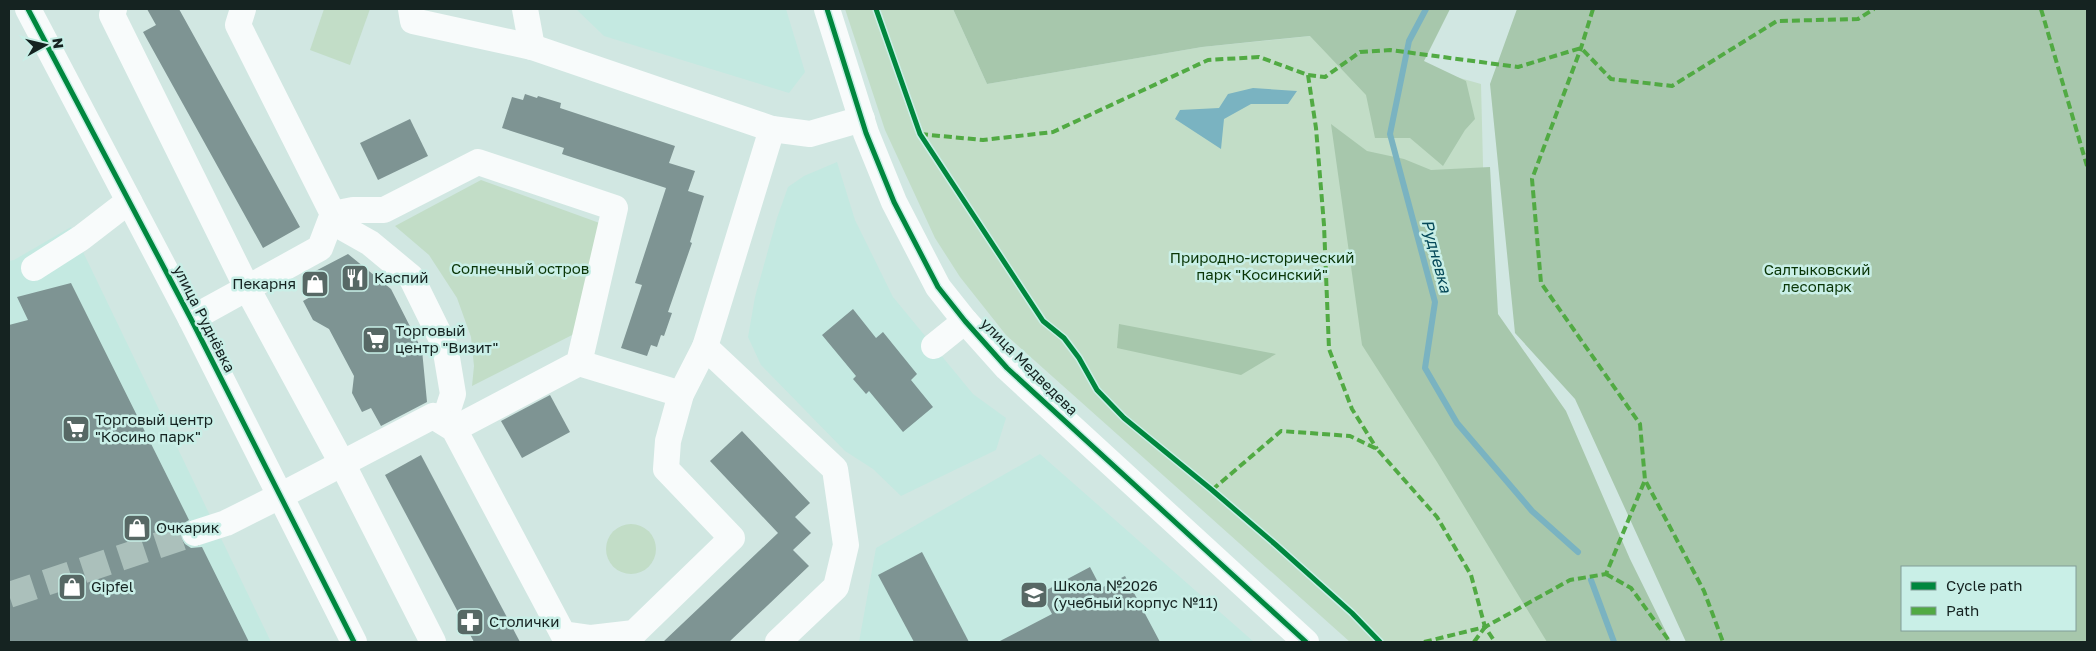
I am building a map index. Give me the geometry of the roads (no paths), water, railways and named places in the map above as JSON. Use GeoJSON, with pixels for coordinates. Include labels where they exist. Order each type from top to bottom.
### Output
{"type":"FeatureCollection","features":[{"type":"Feature","properties":{"kind":"street","name":"улица Руднёвка"},"geometry":{"type":"LineString","coordinates":[[28,9],[191,319],[354,642]]}},
{"type":"Feature","properties":{"kind":"street"},"geometry":{"type":"LineString","coordinates":[[114,9],[112,15],[247,288],[344,465],[433,642]]}},
{"type":"Feature","properties":{"kind":"street"},"geometry":{"type":"LineString","coordinates":[[243,9],[238,25],[332,218],[370,243],[411,277],[445,346],[453,394],[449,426]]}},
{"type":"Feature","properties":{"kind":"street"},"geometry":{"type":"LineString","coordinates":[[411,9],[413,21],[532,47],[772,130],[810,134],[862,119]]}},
{"type":"Feature","properties":{"kind":"street"},"geometry":{"type":"LineString","coordinates":[[525,9],[532,47]]}},
{"type":"Feature","properties":{"kind":"street","name":"улица Медведева"},"geometry":{"type":"LineString","coordinates":[[827,9],[862,119],[894,202],[938,287],[1007,368],[1297,640]]}},
{"type":"Feature","properties":{"kind":"street"},"geometry":{"type":"LineString","coordinates":[[195,533],[226,523],[344,465],[433,416],[449,426],[563,634],[591,638],[634,633],[732,538],[666,469],[668,441],[681,394],[705,347],[772,130]]}},
{"type":"Feature","properties":{"kind":"street"},"geometry":{"type":"LineString","coordinates":[[191,319],[320,248],[332,218],[353,210],[384,210],[478,162],[615,208],[579,363]]}},
{"type":"Feature","properties":{"kind":"street"},"geometry":{"type":"LineString","coordinates":[[34,268],[81,238],[129,201]]}},
{"type":"Feature","properties":{"kind":"street"},"geometry":{"type":"LineString","coordinates":[[934,346],[965,321]]}},
{"type":"Feature","properties":{"kind":"street"},"geometry":{"type":"LineString","coordinates":[[705,347],[835,469],[846,545],[836,587],[778,642]]}},
{"type":"Feature","properties":{"kind":"street"},"geometry":{"type":"LineString","coordinates":[[449,426],[579,363],[681,394]]}},
{"type":"Feature","properties":{"kind":"water"},"geometry":{"type":"Polygon","coordinates":[[[1253,88],[1297,91],[1288,104],[1251,104],[1224,119],[1221,149],[1175,119],[1180,110],[1219,108],[1228,94],[1253,88]]]}},
{"type":"Feature","properties":{"kind":"waterway","name":"Рудневка"},"geometry":{"type":"LineString","coordinates":[[1426,9],[1409,41],[1390,134],[1435,302],[1425,368],[1457,423],[1532,511],[1578,552]]}},
{"type":"Feature","properties":{"kind":"waterway","name":"Рудневка"},"geometry":{"type":"LineString","coordinates":[[1591,580],[1614,642]]}},
{"type":"Feature","properties":{"kind":"tunnel"},"geometry":{"type":"LineString","coordinates":[[9,595],[195,533]]}},
{"type":"Feature","properties":{"kind":"place","name":"Каспий"},"geometry":{"type":"Point","coordinates":[355,278]}},
{"type":"Feature","properties":{"kind":"place","name":"Пекарня"},"geometry":{"type":"Point","coordinates":[315,284]}},
{"type":"Feature","properties":{"kind":"place","name":"Торговый центр \"Визит\""},"geometry":{"type":"Point","coordinates":[376,340]}},
{"type":"Feature","properties":{"kind":"place","name":"Торговый центр \"Косино парк\""},"geometry":{"type":"Point","coordinates":[76,429]}},
{"type":"Feature","properties":{"kind":"place","name":"Очкарик"},"geometry":{"type":"Point","coordinates":[137,528]}},
{"type":"Feature","properties":{"kind":"place","name":"Gipfel"},"geometry":{"type":"Point","coordinates":[72,587]}},
{"type":"Feature","properties":{"kind":"place","name":"Школа №2026 (учебный корпус №11)"},"geometry":{"type":"Point","coordinates":[1034,595]}},
{"type":"Feature","properties":{"kind":"place","name":"Столички"},"geometry":{"type":"Point","coordinates":[470,622]}},
{"type":"Feature","properties":{"kind":"park label","name":"Природно-исторический парк \"Косинский\""},"geometry":{"type":"Point","coordinates":[1262,266]}},
{"type":"Feature","properties":{"kind":"park label","name":"Солнечный остров"},"geometry":{"type":"Point","coordinates":[520,269]}},
{"type":"Feature","properties":{"kind":"park label","name":"Салтыковский лесопарк"},"geometry":{"type":"Point","coordinates":[1817,278]}}]}
